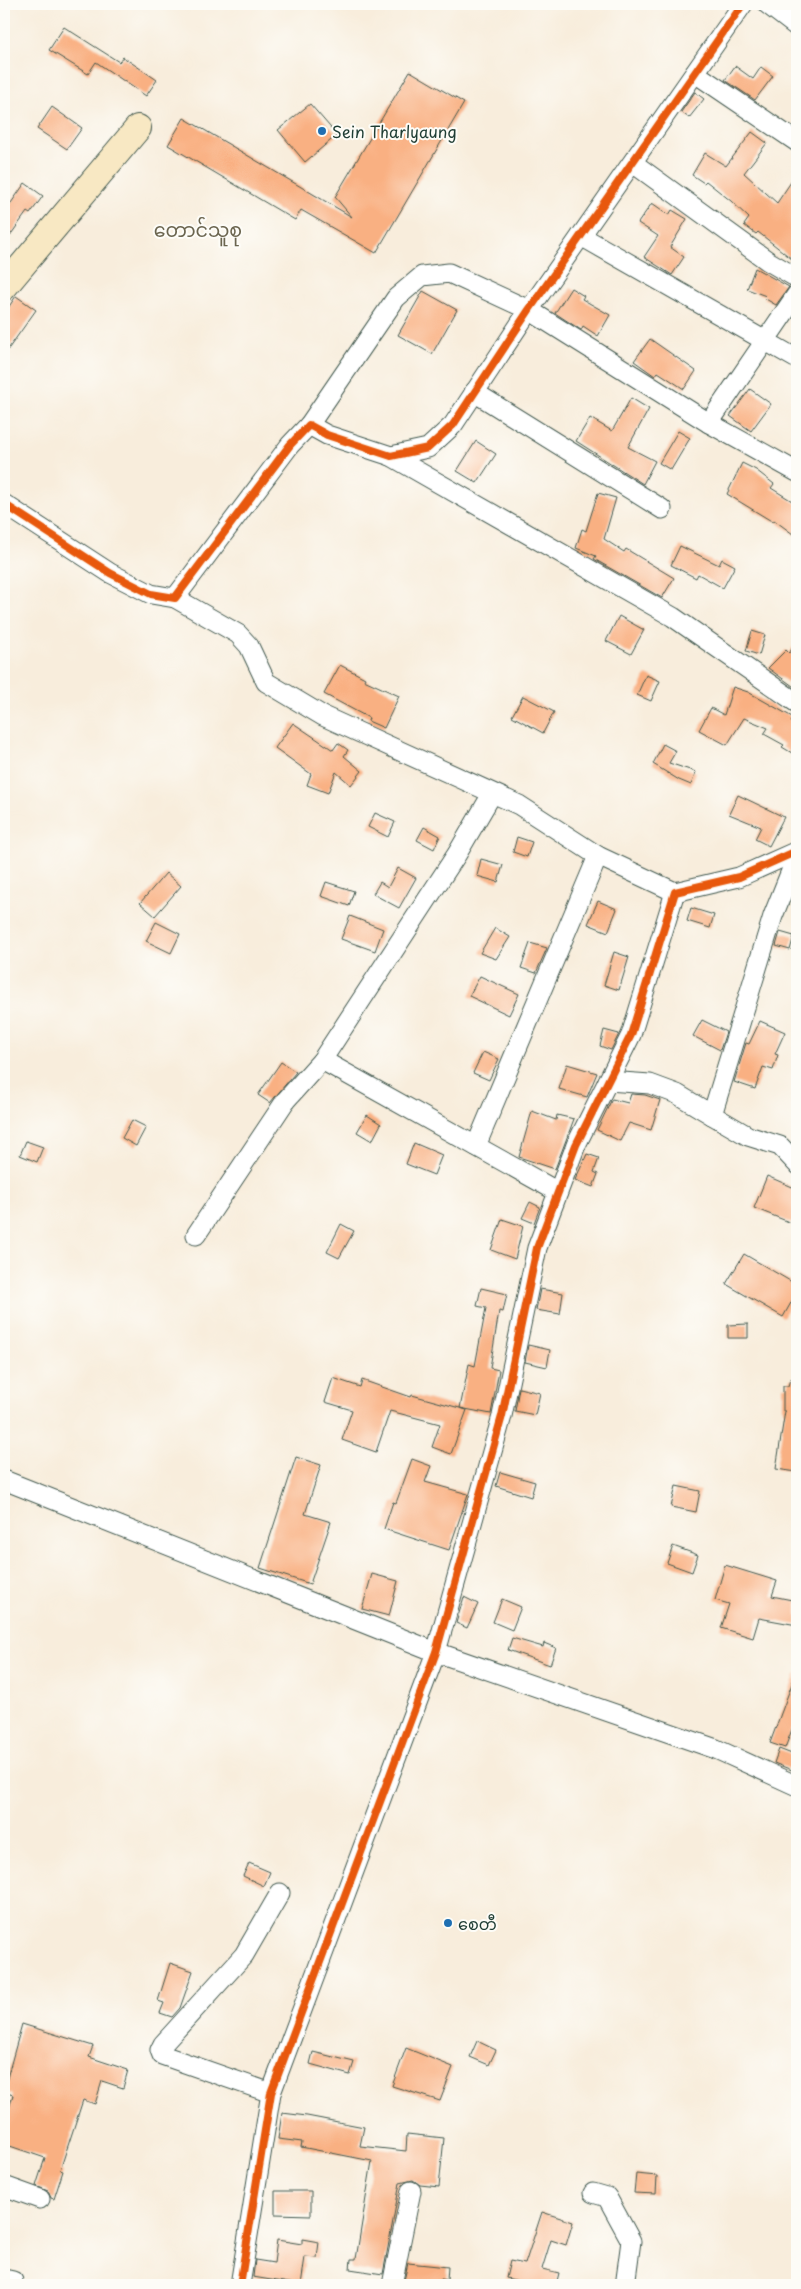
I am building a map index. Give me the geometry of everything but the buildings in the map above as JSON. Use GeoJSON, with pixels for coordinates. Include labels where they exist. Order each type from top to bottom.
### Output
{"type":"FeatureCollection","features":[{"type":"Feature","properties":{"kind":"street"},"geometry":{"type":"LineString","coordinates":[[391,456],[428,448],[453,424],[528,310],[743,4]]}},
{"type":"Feature","properties":{"kind":"street"},"geometry":{"type":"LineString","coordinates":[[767,4],[797,27]]}},
{"type":"Feature","properties":{"kind":"street"},"geometry":{"type":"LineString","coordinates":[[695,73],[797,142]]}},
{"type":"Feature","properties":{"kind":"street"},"geometry":{"type":"LineString","coordinates":[[4,287],[138,128]]}},
{"type":"Feature","properties":{"kind":"street"},"geometry":{"type":"LineString","coordinates":[[633,163],[768,262],[797,278]]}},
{"type":"Feature","properties":{"kind":"street"},"geometry":{"type":"LineString","coordinates":[[581,236],[797,359]]}},
{"type":"Feature","properties":{"kind":"street"},"geometry":{"type":"LineString","coordinates":[[175,598],[290,446],[309,425],[396,298],[422,276],[449,273],[528,310],[709,424],[797,472]]}},
{"type":"Feature","properties":{"kind":"street"},"geometry":{"type":"LineString","coordinates":[[709,424],[797,294]]}},
{"type":"Feature","properties":{"kind":"street"},"geometry":{"type":"LineString","coordinates":[[474,392],[662,509]]}},
{"type":"Feature","properties":{"kind":"street"},"geometry":{"type":"LineString","coordinates":[[309,425],[326,435],[391,456],[673,617],[797,703]]}},
{"type":"Feature","properties":{"kind":"street"},"geometry":{"type":"LineString","coordinates":[[4,504],[110,573],[151,594],[175,598],[238,634],[249,646],[266,682],[323,716],[519,805],[598,856],[675,892],[739,877],[797,851]]}},
{"type":"Feature","properties":{"kind":"street"},"geometry":{"type":"LineString","coordinates":[[196,1235],[286,1100],[322,1060],[457,854],[492,794]]}},
{"type":"Feature","properties":{"kind":"street"},"geometry":{"type":"LineString","coordinates":[[476,1146],[598,856]]}},
{"type":"Feature","properties":{"kind":"street"},"geometry":{"type":"LineString","coordinates":[[712,1115],[773,916],[797,856]]}},
{"type":"Feature","properties":{"kind":"street"},"geometry":{"type":"LineString","coordinates":[[240,2285],[271,2093],[436,1652],[502,1416],[537,1248],[576,1145],[631,1036],[675,892]]}},
{"type":"Feature","properties":{"kind":"street"},"geometry":{"type":"LineString","coordinates":[[322,1060],[558,1192]]}},
{"type":"Feature","properties":{"kind":"street"},"geometry":{"type":"LineString","coordinates":[[608,1081],[650,1084],[677,1094],[748,1136],[780,1146],[797,1164]]}},
{"type":"Feature","properties":{"kind":"street"},"geometry":{"type":"LineString","coordinates":[[4,1480],[436,1652],[716,1750],[797,1786]]}},
{"type":"Feature","properties":{"kind":"street"},"geometry":{"type":"LineString","coordinates":[[271,2093],[162,2055],[160,2050],[163,2044],[244,1955],[280,1893]]}},
{"type":"Feature","properties":{"kind":"street"},"geometry":{"type":"LineString","coordinates":[[4,2186],[40,2199]]}},
{"type":"Feature","properties":{"kind":"street"},"geometry":{"type":"LineString","coordinates":[[392,2285],[411,2191]]}},
{"type":"Feature","properties":{"kind":"street"},"geometry":{"type":"LineString","coordinates":[[593,2193],[608,2197],[631,2240],[625,2285]]}},
{"type":"Feature","properties":{"kind":"cycle path"},"geometry":{"type":"LineString","coordinates":[[4,504],[110,573],[151,594],[175,598],[290,445],[309,425],[327,435],[391,456],[428,448],[453,425],[529,310],[743,4]]}},
{"type":"Feature","properties":{"kind":"cycle path"},"geometry":{"type":"LineString","coordinates":[[240,2285],[271,2093],[436,1652],[502,1416],[537,1248],[576,1145],[631,1035],[675,892],[739,877],[797,851]]}},
{"type":"Feature","properties":{"kind":"place","name":"Sein Tharlyaung"},"geometry":{"type":"Point","coordinates":[322,131]}},
{"type":"Feature","properties":{"kind":"place","name":"စေတီ"},"geometry":{"type":"Point","coordinates":[448,1923]}},
{"type":"Feature","properties":{"kind":"district","name":"တောင်သူစု"},"geometry":{"type":"Point","coordinates":[198,229]}}]}
